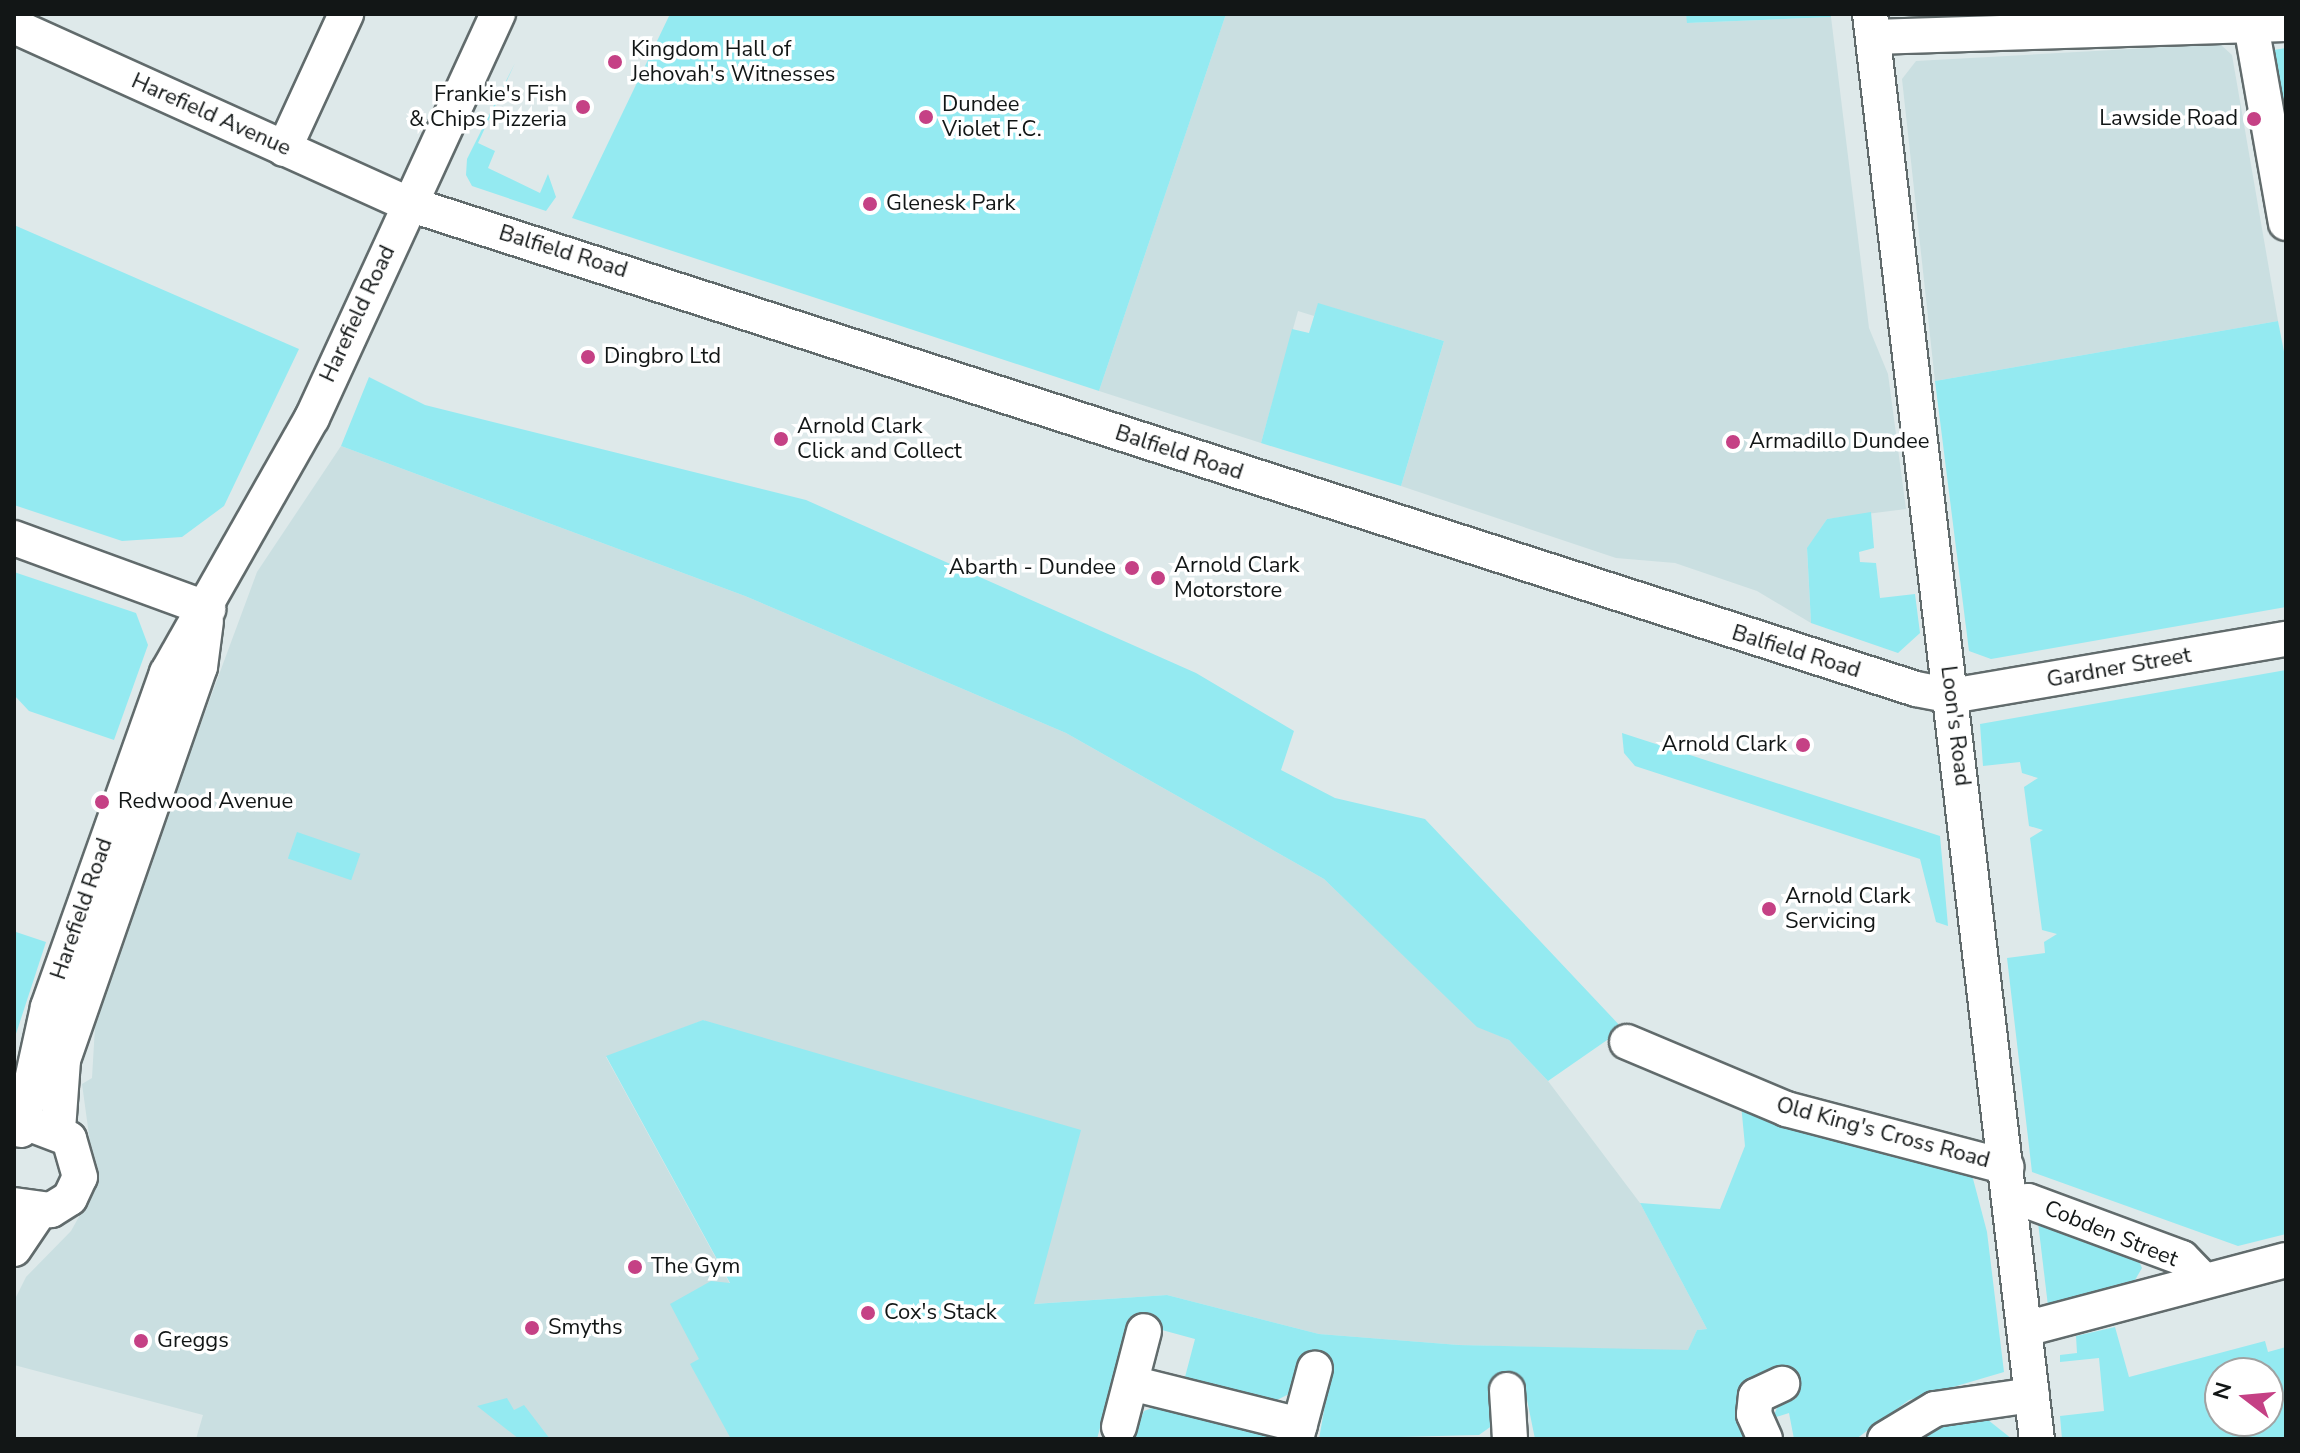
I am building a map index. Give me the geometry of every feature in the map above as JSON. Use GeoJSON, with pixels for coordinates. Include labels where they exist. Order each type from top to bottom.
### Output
{"type":"FeatureCollection","features":[{"type":"Feature","properties":{"kind":"street"},"geometry":{"type":"LineString","coordinates":[[284,149],[346,14]]}},
{"type":"Feature","properties":{"kind":"street","name":"Harefield Road"},"geometry":{"type":"LineString","coordinates":[[208,609],[200,667],[63,1060],[58,1130],[18,1132],[48,1007],[167,673],[208,609],[296,447],[498,14]]}},
{"type":"Feature","properties":{"kind":"street"},"geometry":{"type":"LineString","coordinates":[[1872,26],[2271,22],[2286,223]]}},
{"type":"Feature","properties":{"kind":"street","name":"Harefield Avenue"},"geometry":{"type":"LineString","coordinates":[[14,26],[409,204]]}},
{"type":"Feature","properties":{"kind":"street","name":"Loon's Road"},"geometry":{"type":"LineString","coordinates":[[1872,26],[2012,1203],[2037,1439]]}},
{"type":"Feature","properties":{"kind":"street","name":"Balfield Road"},"geometry":{"type":"LineString","coordinates":[[409,204],[1631,600],[1951,696]]}},
{"type":"Feature","properties":{"kind":"street"},"geometry":{"type":"LineString","coordinates":[[14,538],[208,609]]}},
{"type":"Feature","properties":{"kind":"street","name":"Gardner Street"},"geometry":{"type":"LineString","coordinates":[[1951,696],[2286,639]]}},
{"type":"Feature","properties":{"kind":"street","name":"Old King's Cross Road"},"geometry":{"type":"LineString","coordinates":[[1627,1042],[1786,1109],[2007,1167]]}},
{"type":"Feature","properties":{"kind":"street"},"geometry":{"type":"LineString","coordinates":[[14,1249],[27,1208],[70,1198],[80,1177],[77,1150],[58,1130]]}},
{"type":"Feature","properties":{"kind":"street","name":"Cobden Street"},"geometry":{"type":"LineString","coordinates":[[2012,1203],[2028,1201],[2182,1258],[2204,1281]]}},
{"type":"Feature","properties":{"kind":"street","name":"Cobden Street"},"geometry":{"type":"LineString","coordinates":[[2025,1329],[2286,1260]]}},
{"type":"Feature","properties":{"kind":"street"},"geometry":{"type":"LineString","coordinates":[[1119,1427],[1144,1331]]}},
{"type":"Feature","properties":{"kind":"street"},"geometry":{"type":"LineString","coordinates":[[1131,1383],[1298,1432],[1315,1368]]}},
{"type":"Feature","properties":{"kind":"street"},"geometry":{"type":"LineString","coordinates":[[1765,1439],[1754,1414],[1756,1396],[1782,1384]]}},
{"type":"Feature","properties":{"kind":"street"},"geometry":{"type":"LineString","coordinates":[[1507,1390],[1510,1439]]}},
{"type":"Feature","properties":{"kind":"street"},"geometry":{"type":"LineString","coordinates":[[1885,1439],[1935,1409],[2032,1395]]}},
{"type":"Feature","properties":{"kind":"shaded area","name":"Glenesk Park"},"geometry":{"type":"Polygon","coordinates":[[[670,14],[1226,14],[1099,391],[572,218],[670,14]]]}},
{"type":"Feature","properties":{"kind":"shaded area"},"geometry":{"type":"Polygon","coordinates":[[[1226,14],[1686,14],[1688,23],[1831,17],[1869,328],[1888,374],[1906,509],[1827,519],[1807,549],[1811,623],[1757,591],[1675,563],[1616,558],[1401,486],[1444,341],[1319,304],[1314,316],[1298,311],[1261,443],[1099,391],[1226,14]]]}},
{"type":"Feature","properties":{"kind":"shaded area"},"geometry":{"type":"Polygon","coordinates":[[[1686,14],[1830,14],[1831,17],[1687,23],[1686,14]]]}},
{"type":"Feature","properties":{"kind":"shaded area"},"geometry":{"type":"Polygon","coordinates":[[[2220,44],[2232,55],[2278,321],[1935,381],[1902,79],[1916,61],[2220,44]]]}},
{"type":"Feature","properties":{"kind":"shaded area"},"geometry":{"type":"Polygon","coordinates":[[[2286,48],[2286,161],[2267,51],[2286,48]]]}},
{"type":"Feature","properties":{"kind":"shaded area"},"geometry":{"type":"Polygon","coordinates":[[[515,63],[478,143],[495,151],[488,168],[540,193],[548,174],[556,197],[546,211],[472,186],[466,175],[467,159],[515,63]]]}},
{"type":"Feature","properties":{"kind":"shaded area"},"geometry":{"type":"Polygon","coordinates":[[[14,225],[299,349],[224,506],[182,537],[122,541],[14,505],[14,225]]]}},
{"type":"Feature","properties":{"kind":"shaded area"},"geometry":{"type":"Polygon","coordinates":[[[1318,303],[1444,341],[1401,486],[1261,443],[1292,329],[1309,333],[1318,303]]]}},
{"type":"Feature","properties":{"kind":"shaded area"},"geometry":{"type":"Polygon","coordinates":[[[2278,321],[2286,362],[2286,607],[1991,659],[1969,651],[1935,381],[2278,321]]]}},
{"type":"Feature","properties":{"kind":"shaded area"},"geometry":{"type":"Polygon","coordinates":[[[369,377],[425,405],[806,500],[1196,673],[1294,731],[1281,770],[1335,798],[1425,819],[1623,1029],[1548,1081],[1509,1040],[1477,1027],[1324,879],[1066,733],[745,596],[341,446],[369,377]]]}},
{"type":"Feature","properties":{"kind":"shaded area"},"geometry":{"type":"Polygon","coordinates":[[[341,446],[745,596],[1066,733],[1324,879],[1477,1026],[1509,1040],[1548,1081],[1640,1203],[1707,1329],[1697,1330],[1688,1351],[1459,1345],[1319,1334],[1167,1295],[1033,1304],[704,1020],[606,1057],[730,1284],[753,1439],[196,1439],[203,1415],[14,1365],[14,1301],[26,1277],[71,1231],[96,1186],[82,1084],[92,1078],[95,1027],[170,807],[257,572],[341,446]]]}},
{"type":"Feature","properties":{"kind":"shaded area"},"geometry":{"type":"Polygon","coordinates":[[[1871,512],[1874,548],[1859,552],[1860,562],[1876,563],[1880,598],[1915,594],[1920,633],[1898,653],[1811,623],[1807,548],[1827,519],[1871,512]]]}},
{"type":"Feature","properties":{"kind":"shaded area"},"geometry":{"type":"Polygon","coordinates":[[[14,572],[136,613],[148,645],[114,740],[29,711],[14,695],[14,572]]]}},
{"type":"Feature","properties":{"kind":"shaded area"},"geometry":{"type":"Polygon","coordinates":[[[2286,670],[2286,1234],[2238,1246],[2032,1172],[2007,958],[2045,953],[2044,942],[2057,934],[2042,930],[2030,838],[2043,830],[2029,826],[2024,787],[2038,778],[2022,773],[2020,762],[1983,766],[1980,724],[2286,670]]]}},
{"type":"Feature","properties":{"kind":"shaded area"},"geometry":{"type":"Polygon","coordinates":[[[1622,733],[1940,836],[1948,926],[1936,922],[1920,859],[1635,766],[1624,753],[1622,733]]]}},
{"type":"Feature","properties":{"kind":"shaded area"},"geometry":{"type":"Polygon","coordinates":[[[297,832],[360,854],[351,880],[288,858],[297,832]]]}},
{"type":"Feature","properties":{"kind":"shaded area"},"geometry":{"type":"Polygon","coordinates":[[[16,932],[46,942],[14,1040],[14,937],[16,932]]]}},
{"type":"Feature","properties":{"kind":"shaded area"},"geometry":{"type":"Polygon","coordinates":[[[703,1020],[1081,1130],[1034,1304],[1167,1295],[1319,1334],[1459,1345],[1688,1350],[1697,1330],[1707,1329],[1640,1203],[1720,1209],[1745,1146],[1741,1104],[1971,1171],[1987,1232],[2004,1372],[1909,1400],[1856,1439],[1794,1439],[1789,1413],[1773,1418],[1780,1400],[1796,1399],[1784,1369],[1765,1371],[1741,1391],[1750,1439],[1535,1439],[1523,1380],[1491,1385],[1493,1425],[1479,1435],[1319,1439],[1332,1365],[1301,1357],[1291,1393],[1277,1400],[1185,1377],[1195,1339],[1129,1321],[1097,1439],[731,1439],[690,1364],[699,1359],[670,1304],[711,1281],[730,1283],[606,1056],[703,1020]]]}},
{"type":"Feature","properties":{"kind":"shaded area"},"geometry":{"type":"Polygon","coordinates":[[[2038,1222],[2137,1257],[2142,1268],[2135,1280],[2048,1306],[2038,1222]]]}},
{"type":"Feature","properties":{"kind":"shaded area"},"geometry":{"type":"Polygon","coordinates":[[[2115,1327],[2129,1377],[2204,1357],[2204,1437],[2284,1437],[2284,1357],[2205,1357],[2265,1341],[2268,1352],[2286,1347],[2286,1439],[2062,1439],[2060,1416],[2104,1411],[2099,1358],[2060,1362],[2060,1355],[2077,1353],[2076,1336],[2115,1327]]]}},
{"type":"Feature","properties":{"kind":"shaded area"},"geometry":{"type":"Polygon","coordinates":[[[507,1398],[514,1410],[524,1405],[550,1439],[519,1439],[477,1406],[507,1398]]]}},
{"type":"Feature","properties":{"kind":"shaded area"},"geometry":{"type":"Polygon","coordinates":[[[1157,1406],[1268,1435],[1270,1439],[1132,1439],[1144,1411],[1157,1406]]]}},
{"type":"Feature","properties":{"kind":"shaded area"},"geometry":{"type":"Polygon","coordinates":[[[1983,1416],[2012,1439],[1919,1439],[1946,1424],[1983,1416]]]}},
{"type":"Feature","properties":{"kind":"place","name":"Kingdom Hall of Jehovah's Witnesses"},"geometry":{"type":"Point","coordinates":[615,62]}},
{"type":"Feature","properties":{"kind":"place","name":"Frankie's Fish & Chips Pizzeria"},"geometry":{"type":"Point","coordinates":[583,107]}},
{"type":"Feature","properties":{"kind":"place","name":"Dundee Violet F.C."},"geometry":{"type":"Point","coordinates":[926,117]}},
{"type":"Feature","properties":{"kind":"place","name":"Lawside Road"},"geometry":{"type":"Point","coordinates":[2254,119]}},
{"type":"Feature","properties":{"kind":"place","name":"Glenesk Park"},"geometry":{"type":"Point","coordinates":[870,204]}},
{"type":"Feature","properties":{"kind":"place","name":"Dingbro Ltd"},"geometry":{"type":"Point","coordinates":[588,357]}},
{"type":"Feature","properties":{"kind":"place","name":"Arnold Clark Click and Collect"},"geometry":{"type":"Point","coordinates":[781,439]}},
{"type":"Feature","properties":{"kind":"place","name":"Armadillo Dundee"},"geometry":{"type":"Point","coordinates":[1733,442]}},
{"type":"Feature","properties":{"kind":"place","name":"Abarth - Dundee"},"geometry":{"type":"Point","coordinates":[1132,568]}},
{"type":"Feature","properties":{"kind":"place","name":"Arnold Clark Motorstore"},"geometry":{"type":"Point","coordinates":[1158,578]}},
{"type":"Feature","properties":{"kind":"place","name":"Arnold Clark"},"geometry":{"type":"Point","coordinates":[1803,745]}},
{"type":"Feature","properties":{"kind":"place","name":"Redwood Avenue"},"geometry":{"type":"Point","coordinates":[102,802]}},
{"type":"Feature","properties":{"kind":"place","name":"Arnold Clark Servicing"},"geometry":{"type":"Point","coordinates":[1769,909]}},
{"type":"Feature","properties":{"kind":"place","name":"The Gym"},"geometry":{"type":"Point","coordinates":[635,1267]}},
{"type":"Feature","properties":{"kind":"place","name":"Cox's Stack"},"geometry":{"type":"Point","coordinates":[868,1313]}},
{"type":"Feature","properties":{"kind":"place","name":"Smyths"},"geometry":{"type":"Point","coordinates":[532,1328]}},
{"type":"Feature","properties":{"kind":"place","name":"Greggs"},"geometry":{"type":"Point","coordinates":[141,1341]}}]}
